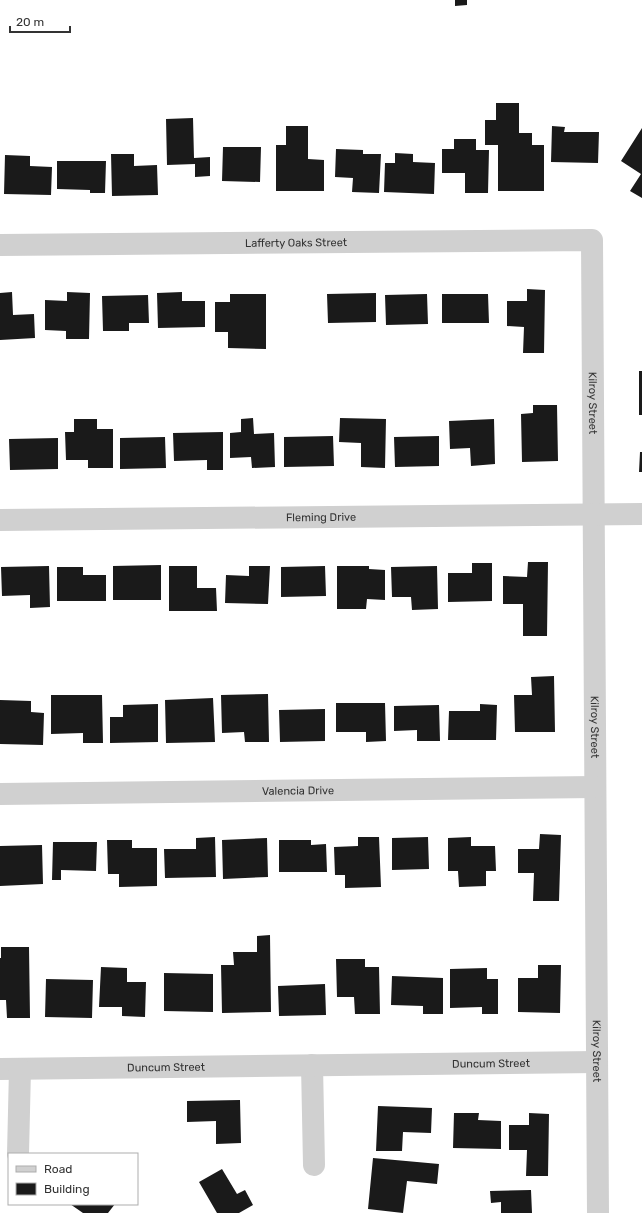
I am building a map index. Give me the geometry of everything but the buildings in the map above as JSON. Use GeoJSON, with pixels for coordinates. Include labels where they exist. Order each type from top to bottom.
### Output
{"type":"FeatureCollection","features":[{"type":"Feature","properties":{"kind":"street","name":"Lafferty Oaks Street"},"geometry":{"type":"LineString","coordinates":[[0,245],[592,240]]}},
{"type":"Feature","properties":{"kind":"street","name":"Kilroy Street"},"geometry":{"type":"LineString","coordinates":[[592,240],[598,1213]]}},
{"type":"Feature","properties":{"kind":"street","name":"Fleming Drive"},"geometry":{"type":"LineString","coordinates":[[0,520],[642,514]]}},
{"type":"Feature","properties":{"kind":"street","name":"Valencia Drive"},"geometry":{"type":"LineString","coordinates":[[0,794],[595,788]]}},
{"type":"Feature","properties":{"kind":"street","name":"Duncum Street"},"geometry":{"type":"LineString","coordinates":[[18,1153],[10,1069],[597,1062]]}},
{"type":"Feature","properties":{"kind":"street"},"geometry":{"type":"LineString","coordinates":[[312,1065],[314,1166]]}}]}
